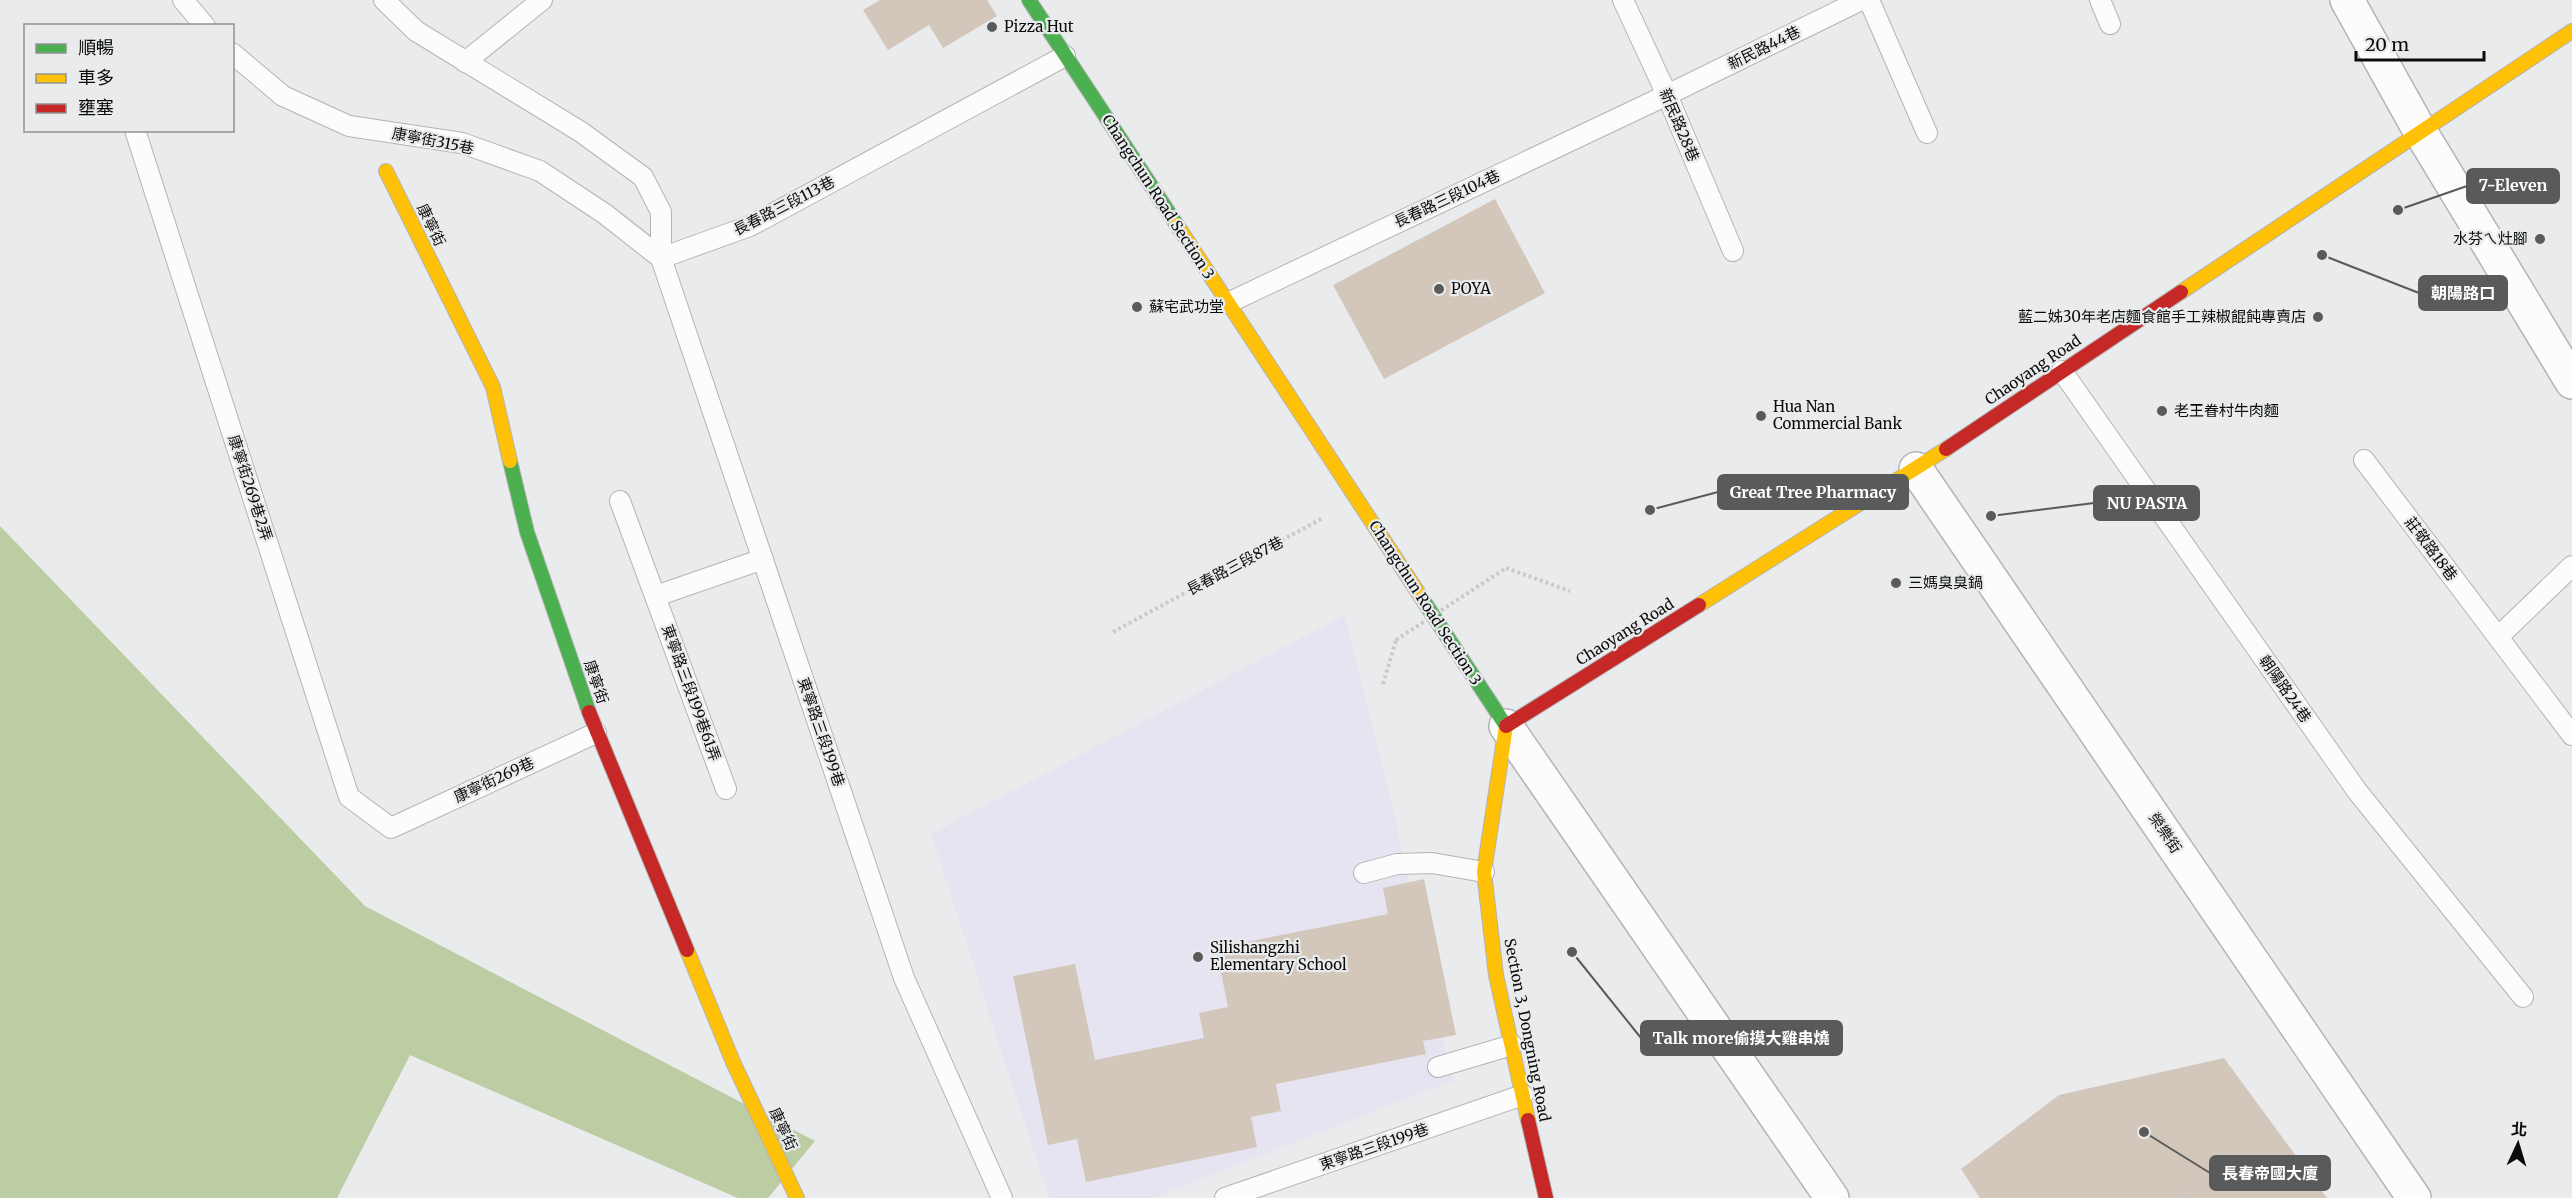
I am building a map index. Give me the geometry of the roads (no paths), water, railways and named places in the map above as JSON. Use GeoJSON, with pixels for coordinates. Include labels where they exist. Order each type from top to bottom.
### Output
{"type":"FeatureCollection","features":[{"type":"Feature","properties":{"kind":"main road","name":"Changchun Road Section 3"},"geometry":{"type":"LineString","coordinates":[[1040,4],[1065,56],[1506,726]]}},
{"type":"Feature","properties":{"kind":"main road","name":"Chaoyang Road"},"geometry":{"type":"LineString","coordinates":[[1506,726],[1916,469],[2420,131],[2569,40]]}},
{"type":"Feature","properties":{"kind":"main road","name":"康寧街"},"geometry":{"type":"LineString","coordinates":[[386,171],[493,387],[527,532],[596,733],[733,1062],[797,1198]]}},
{"type":"Feature","properties":{"kind":"main road","name":"Section 3, Dongning Road"},"geometry":{"type":"LineString","coordinates":[[1506,726],[1484,872],[1496,975],[1546,1198]]}},
{"type":"Feature","properties":{"kind":"street"},"geometry":{"type":"LineString","coordinates":[[2347,0],[2420,131],[2572,382]]}},
{"type":"Feature","properties":{"kind":"street","name":"榮樂街"},"geometry":{"type":"LineString","coordinates":[[1916,469],[2414,1198]]}},
{"type":"Feature","properties":{"kind":"street","name":"Changchun Road Section 3"},"geometry":{"type":"LineString","coordinates":[[1506,726],[1832,1198]]}},
{"type":"Feature","properties":{"kind":"lane"},"geometry":{"type":"LineString","coordinates":[[184,0],[204,24]]}},
{"type":"Feature","properties":{"kind":"lane"},"geometry":{"type":"LineString","coordinates":[[384,0],[416,31],[581,132],[643,177],[662,212],[662,258]]}},
{"type":"Feature","properties":{"kind":"lane"},"geometry":{"type":"LineString","coordinates":[[465,62],[542,0]]}},
{"type":"Feature","properties":{"kind":"lane","name":"新民路28巷"},"geometry":{"type":"LineString","coordinates":[[1623,0],[1667,95],[1733,250]]}},
{"type":"Feature","properties":{"kind":"lane","name":"新民路44巷"},"geometry":{"type":"LineString","coordinates":[[1667,95],[1861,0]]}},
{"type":"Feature","properties":{"kind":"lane"},"geometry":{"type":"LineString","coordinates":[[1869,0],[1927,133]]}},
{"type":"Feature","properties":{"kind":"lane"},"geometry":{"type":"LineString","coordinates":[[2100,0],[2110,24]]}},
{"type":"Feature","properties":{"kind":"lane","name":"康寧街315巷"},"geometry":{"type":"LineString","coordinates":[[234,55],[283,96],[348,126],[462,143],[540,171],[605,214],[662,258]]}},
{"type":"Feature","properties":{"kind":"lane","name":"長春路三段113巷"},"geometry":{"type":"LineString","coordinates":[[662,258],[750,226],[1065,56]]}},
{"type":"Feature","properties":{"kind":"lane","name":"長春路三段104巷"},"geometry":{"type":"LineString","coordinates":[[1228,303],[1667,95]]}},
{"type":"Feature","properties":{"kind":"lane","name":"康寧街269巷2弄"},"geometry":{"type":"LineString","coordinates":[[136,132],[349,797],[391,828]]}},
{"type":"Feature","properties":{"kind":"lane","name":"東寧路三段199巷"},"geometry":{"type":"LineString","coordinates":[[662,258],[904,978],[1002,1198]]}},
{"type":"Feature","properties":{"kind":"lane","name":"朝陽路24巷"},"geometry":{"type":"LineString","coordinates":[[2062,371],[2357,791],[2523,996]]}},
{"type":"Feature","properties":{"kind":"lane","name":"莊敬路18巷"},"geometry":{"type":"LineString","coordinates":[[2364,460],[2572,735]]}},
{"type":"Feature","properties":{"kind":"lane","name":"東寧路三段199巷61弄"},"geometry":{"type":"LineString","coordinates":[[620,501],[726,789]]}},
{"type":"Feature","properties":{"kind":"lane"},"geometry":{"type":"LineString","coordinates":[[656,596],[763,559]]}},
{"type":"Feature","properties":{"kind":"lane"},"geometry":{"type":"LineString","coordinates":[[2498,637],[2572,566]]}},
{"type":"Feature","properties":{"kind":"lane","name":"康寧街269巷"},"geometry":{"type":"LineString","coordinates":[[391,828],[596,733]]}},
{"type":"Feature","properties":{"kind":"lane"},"geometry":{"type":"LineString","coordinates":[[1364,873],[1397,864],[1432,863],[1484,872]]}},
{"type":"Feature","properties":{"kind":"lane"},"geometry":{"type":"LineString","coordinates":[[1438,1066],[1512,1045]]}},
{"type":"Feature","properties":{"kind":"lane","name":"東寧路三段199巷"},"geometry":{"type":"LineString","coordinates":[[1225,1198],[1523,1095]]}},
{"type":"Feature","properties":{"kind":"place","name":"Pizza Hut"},"geometry":{"type":"Point","coordinates":[992,27]}},
{"type":"Feature","properties":{"kind":"place","name":"7-Eleven"},"geometry":{"type":"Point","coordinates":[2398,210]}},
{"type":"Feature","properties":{"kind":"place","name":"水芬ㄟ灶腳"},"geometry":{"type":"Point","coordinates":[2540,239]}},
{"type":"Feature","properties":{"kind":"place","name":"朝陽路口"},"geometry":{"type":"Point","coordinates":[2322,255]}},
{"type":"Feature","properties":{"kind":"place","name":"POYA"},"geometry":{"type":"Point","coordinates":[1439,289]}},
{"type":"Feature","properties":{"kind":"place","name":"蘇宅武功堂"},"geometry":{"type":"Point","coordinates":[1137,307]}},
{"type":"Feature","properties":{"kind":"place","name":"藍二姊30年老店麵食館手工辣椒餛飩專賣店"},"geometry":{"type":"Point","coordinates":[2318,317]}},
{"type":"Feature","properties":{"kind":"place","name":"老王眷村牛肉麵"},"geometry":{"type":"Point","coordinates":[2162,411]}},
{"type":"Feature","properties":{"kind":"place","name":"Hua Nan Commercial Bank"},"geometry":{"type":"Point","coordinates":[1761,416]}},
{"type":"Feature","properties":{"kind":"place","name":"Great Tree Pharmacy"},"geometry":{"type":"Point","coordinates":[1650,510]}},
{"type":"Feature","properties":{"kind":"place","name":"NU PASTA"},"geometry":{"type":"Point","coordinates":[1991,516]}},
{"type":"Feature","properties":{"kind":"place","name":"三媽臭臭鍋"},"geometry":{"type":"Point","coordinates":[1896,583]}},
{"type":"Feature","properties":{"kind":"place","name":"Talk more偷摸大雞串燒"},"geometry":{"type":"Point","coordinates":[1572,952]}},
{"type":"Feature","properties":{"kind":"place","name":"Silishangzhi Elementary School"},"geometry":{"type":"Point","coordinates":[1198,957]}},
{"type":"Feature","properties":{"kind":"place","name":"長春帝國大廈"},"geometry":{"type":"Point","coordinates":[2144,1132]}}]}
